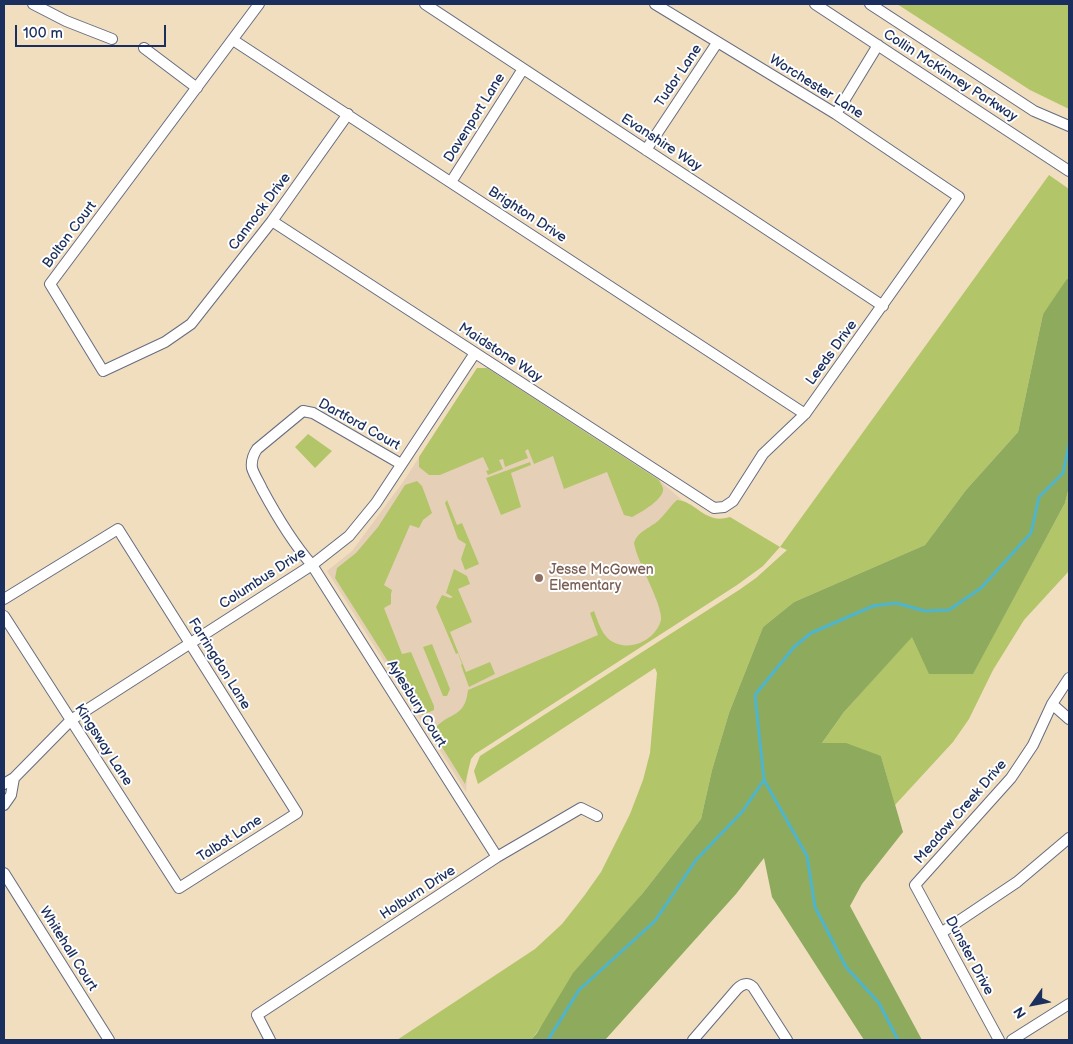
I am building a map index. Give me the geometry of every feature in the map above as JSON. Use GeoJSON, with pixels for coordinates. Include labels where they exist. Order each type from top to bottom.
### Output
{"type":"FeatureCollection","features":[{"type":"Feature","properties":{"kind":"street"},"geometry":{"type":"LineString","coordinates":[[33,4],[66,21],[112,39]]}},
{"type":"Feature","properties":{"kind":"street","name":"Bolton Court"},"geometry":{"type":"LineString","coordinates":[[191,324],[165,342],[103,371],[50,284],[259,4]]}},
{"type":"Feature","properties":{"kind":"street","name":"Evanshire Way"},"geometry":{"type":"LineString","coordinates":[[425,4],[883,306]]}},
{"type":"Feature","properties":{"kind":"street","name":"Worchester Lane"},"geometry":{"type":"LineString","coordinates":[[656,4],[836,114],[959,197]]}},
{"type":"Feature","properties":{"kind":"street","name":"Collin McKinney Parkway"},"geometry":{"type":"LineString","coordinates":[[815,4],[1069,171]]}},
{"type":"Feature","properties":{"kind":"street","name":"Collin McKinney Parkway"},"geometry":{"type":"LineString","coordinates":[[870,4],[1034,111],[1069,126]]}},
{"type":"Feature","properties":{"kind":"street","name":"Brighton Drive"},"geometry":{"type":"LineString","coordinates":[[233,40],[805,414]]}},
{"type":"Feature","properties":{"kind":"street","name":"Tudor Lane"},"geometry":{"type":"LineString","coordinates":[[646,150],[717,43]]}},
{"type":"Feature","properties":{"kind":"street"},"geometry":{"type":"LineString","coordinates":[[836,114],[878,45]]}},
{"type":"Feature","properties":{"kind":"street"},"geometry":{"type":"LineString","coordinates":[[144,48],[197,88]]}},
{"type":"Feature","properties":{"kind":"street","name":"Davenport Lane"},"geometry":{"type":"LineString","coordinates":[[451,182],[523,68]]}},
{"type":"Feature","properties":{"kind":"street","name":"Cannock Drive"},"geometry":{"type":"LineString","coordinates":[[191,324],[272,221],[348,114]]}},
{"type":"Feature","properties":{"kind":"street","name":"Leeds Drive"},"geometry":{"type":"LineString","coordinates":[[714,508],[724,507],[733,500],[764,454],[805,414],[959,197]]}},
{"type":"Feature","properties":{"kind":"street","name":"Maidstone Way"},"geometry":{"type":"LineString","coordinates":[[272,221],[714,508]]}},
{"type":"Feature","properties":{"kind":"street","name":"Columbus Drive"},"geometry":{"type":"LineString","coordinates":[[4,784],[14,778],[71,720],[312,565],[349,536],[376,503],[475,353]]}},
{"type":"Feature","properties":{"kind":"street","name":"Dartford Court"},"geometry":{"type":"LineString","coordinates":[[312,565],[301,552],[270,503],[254,473],[252,460],[257,449],[303,411],[314,413],[401,464]]}},
{"type":"Feature","properties":{"kind":"street","name":"Farringdon Lane"},"geometry":{"type":"LineString","coordinates":[[4,599],[118,529],[297,813]]}},
{"type":"Feature","properties":{"kind":"street","name":"Aylesbury Court"},"geometry":{"type":"LineString","coordinates":[[312,565],[497,857]]}},
{"type":"Feature","properties":{"kind":"street","name":"Kingsway Lane"},"geometry":{"type":"LineString","coordinates":[[4,616],[179,888]]}},
{"type":"Feature","properties":{"kind":"street","name":"Meadow Creek Drive"},"geometry":{"type":"LineString","coordinates":[[915,885],[1011,778],[1033,745],[1052,704],[1069,678]]}},
{"type":"Feature","properties":{"kind":"street"},"geometry":{"type":"LineString","coordinates":[[1052,704],[1069,718]]}},
{"type":"Feature","properties":{"kind":"street","name":"Columbus Drive"},"geometry":{"type":"LineString","coordinates":[[4,806],[11,795],[14,778]]}},
{"type":"Feature","properties":{"kind":"street","name":"Holburn Drive"},"geometry":{"type":"LineString","coordinates":[[270,1040],[258,1014],[497,857],[581,808],[597,816]]}},
{"type":"Feature","properties":{"kind":"street","name":"Talbot Lane"},"geometry":{"type":"LineString","coordinates":[[179,888],[297,813]]}},
{"type":"Feature","properties":{"kind":"street"},"geometry":{"type":"LineString","coordinates":[[941,933],[1017,882],[1069,838]]}},
{"type":"Feature","properties":{"kind":"street","name":"Whitehall Court"},"geometry":{"type":"LineString","coordinates":[[4,873],[107,1039]]}},
{"type":"Feature","properties":{"kind":"street","name":"Dunster Drive"},"geometry":{"type":"LineString","coordinates":[[915,885],[998,1040]]}},
{"type":"Feature","properties":{"kind":"street"},"geometry":{"type":"LineString","coordinates":[[693,1040],[736,988],[745,984],[750,984],[753,987],[787,1040]]}},
{"type":"Feature","properties":{"kind":"street"},"geometry":{"type":"LineString","coordinates":[[1012,1040],[1069,1004]]}},
{"type":"Feature","properties":{"kind":"shaded area","name":"Jesse McGowen Elementary"},"geometry":{"type":"Polygon","coordinates":[[[477,368],[487,368],[659,480],[682,500],[703,513],[719,520],[730,517],[763,566],[737,585],[475,754],[468,767],[466,792],[327,571],[352,551],[403,482],[477,368]]]}},
{"type":"Feature","properties":{"kind":"green space"},"geometry":{"type":"Polygon","coordinates":[[[897,4],[1069,4],[1069,109],[1030,90],[897,4]]]}},
{"type":"Feature","properties":{"kind":"green space"},"geometry":{"type":"Polygon","coordinates":[[[1049,175],[1069,189],[1069,279],[1043,314],[1018,432],[966,490],[925,545],[794,602],[763,627],[729,713],[712,770],[701,819],[531,1040],[397,1040],[535,949],[562,924],[601,872],[630,814],[643,780],[650,753],[657,673],[655,668],[478,784],[474,771],[480,756],[739,590],[756,578],[787,550],[780,547],[1049,175]]]}},
{"type":"Feature","properties":{"kind":"green space"},"geometry":{"type":"Polygon","coordinates":[[[1067,279],[1069,279],[1069,487],[1065,503],[973,674],[929,674],[912,637],[844,712],[822,743],[846,743],[881,756],[903,832],[862,884],[850,906],[922,1040],[864,1040],[772,897],[764,858],[736,894],[605,1040],[531,1040],[573,973],[642,894],[701,819],[712,770],[729,713],[763,627],[794,602],[925,545],[966,490],[1018,432],[1043,314],[1067,279]]]}},
{"type":"Feature","properties":{"kind":"green space"},"geometry":{"type":"Polygon","coordinates":[[[477,368],[487,368],[659,480],[663,488],[660,497],[632,517],[624,515],[607,472],[564,489],[553,456],[534,464],[528,449],[525,451],[528,458],[505,467],[503,459],[499,460],[503,469],[488,475],[486,471],[489,470],[483,457],[440,475],[429,475],[419,467],[419,457],[477,368]]]}},
{"type":"Feature","properties":{"kind":"green space"},"geometry":{"type":"Polygon","coordinates":[[[308,434],[332,451],[315,468],[295,447],[308,434]]]}},
{"type":"Feature","properties":{"kind":"green space"},"geometry":{"type":"Polygon","coordinates":[[[530,462],[531,465],[511,473],[521,507],[501,515],[486,478],[530,462]]]}},
{"type":"Feature","properties":{"kind":"green space"},"geometry":{"type":"Polygon","coordinates":[[[417,481],[422,486],[432,513],[423,520],[419,528],[410,525],[384,585],[392,590],[391,604],[384,608],[402,654],[411,652],[434,706],[434,710],[422,715],[335,578],[337,568],[356,553],[378,527],[405,485],[417,481]]]}},
{"type":"Feature","properties":{"kind":"green space"},"geometry":{"type":"Polygon","coordinates":[[[1069,487],[1069,571],[1024,620],[993,670],[969,719],[953,742],[895,805],[881,756],[822,743],[844,712],[912,636],[973,673],[1065,503],[1069,487]]]}},
{"type":"Feature","properties":{"kind":"green space"},"geometry":{"type":"Polygon","coordinates":[[[447,500],[457,525],[462,523],[479,564],[465,570],[461,559],[466,544],[458,539],[445,503],[447,500]]]}},
{"type":"Feature","properties":{"kind":"green space"},"geometry":{"type":"Polygon","coordinates":[[[677,500],[690,505],[707,516],[721,519],[730,517],[780,547],[763,566],[737,585],[475,754],[471,759],[465,784],[437,739],[435,728],[460,710],[464,705],[468,690],[598,635],[590,613],[594,611],[604,633],[611,641],[616,643],[626,645],[637,644],[656,631],[661,620],[661,613],[634,543],[642,532],[663,516],[677,500]]]}},
{"type":"Feature","properties":{"kind":"green space"},"geometry":{"type":"Polygon","coordinates":[[[454,569],[467,576],[470,584],[458,589],[472,622],[450,632],[466,672],[490,662],[495,674],[469,687],[458,653],[456,654],[436,607],[442,595],[450,598],[453,597],[446,593],[454,569]]]}},
{"type":"Feature","properties":{"kind":"green space"},"geometry":{"type":"Polygon","coordinates":[[[432,644],[450,689],[447,696],[443,696],[423,647],[432,644]]]}},
{"type":"Feature","properties":{"kind":"waterway"},"geometry":{"type":"LineString","coordinates":[[898,1040],[879,1003],[846,967],[815,907],[807,856],[764,780],[755,695],[794,647],[811,633],[873,606],[896,603],[925,611],[949,610],[981,588],[1031,533],[1039,497],[1063,473],[1069,445]]}},
{"type":"Feature","properties":{"kind":"waterway"},"geometry":{"type":"LineString","coordinates":[[548,1040],[579,990],[655,921],[696,860],[742,812],[764,780]]}},
{"type":"Feature","properties":{"kind":"place","name":"Jesse McGowen Elementary"},"geometry":{"type":"Point","coordinates":[539,578]}}]}
